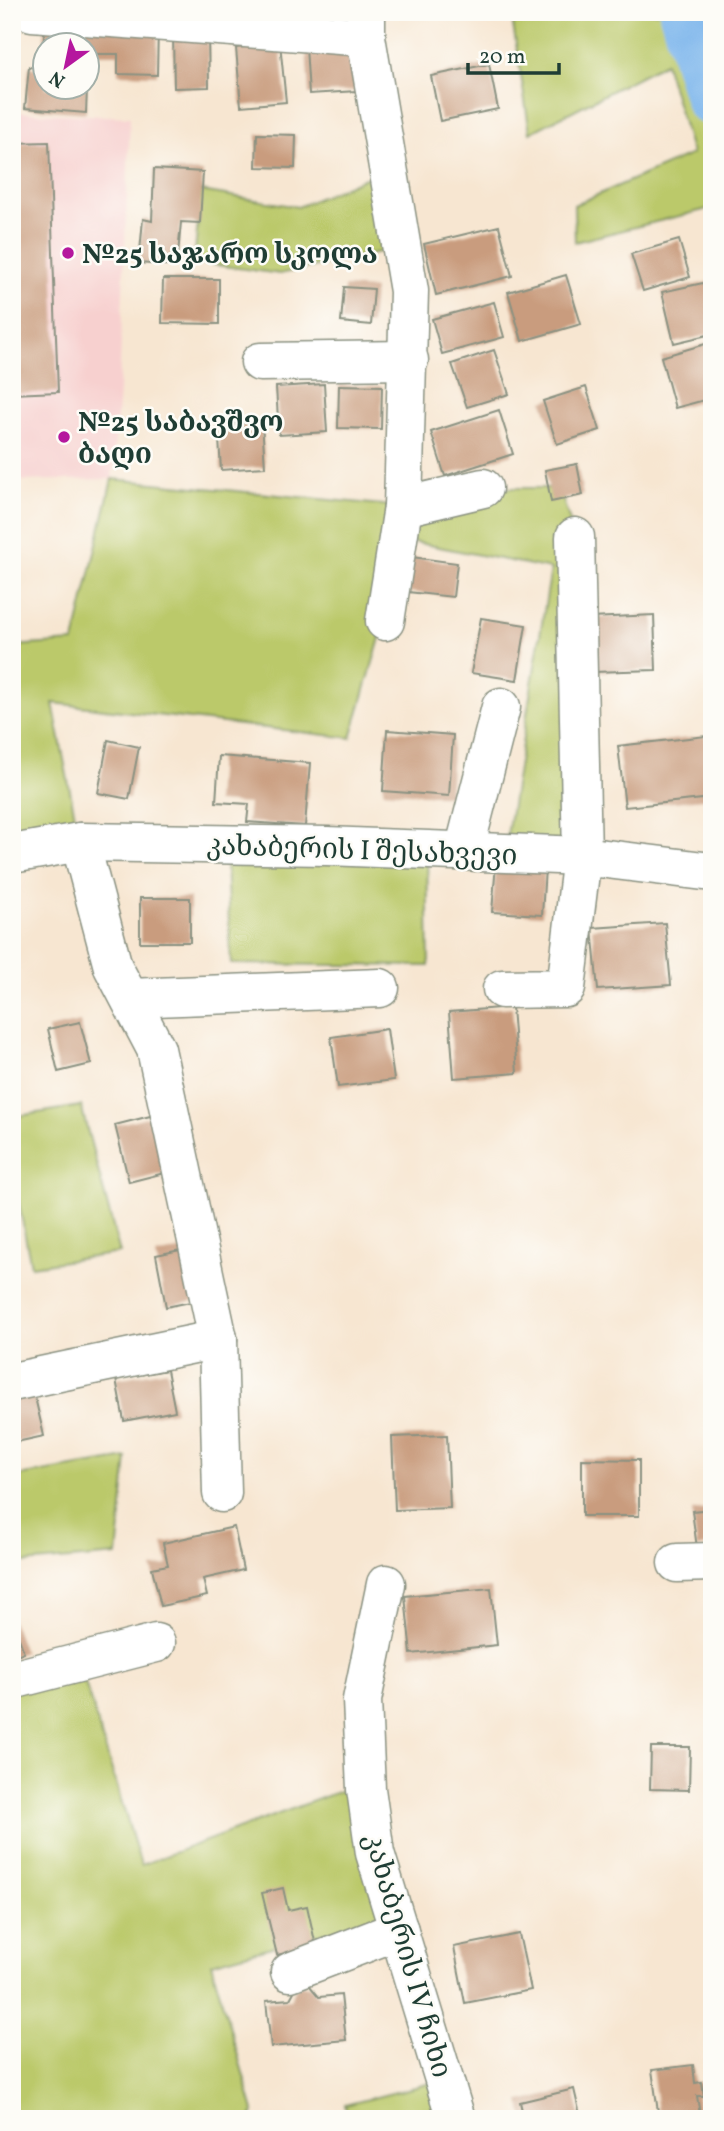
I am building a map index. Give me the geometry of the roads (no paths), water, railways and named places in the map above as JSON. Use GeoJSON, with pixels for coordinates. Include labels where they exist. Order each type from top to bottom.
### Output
{"type":"FeatureCollection","features":[{"type":"Feature","properties":{"kind":"street"},"geometry":{"type":"LineString","coordinates":[[32,12],[366,25],[409,290],[403,507],[385,621]]}},
{"type":"Feature","properties":{"kind":"street"},"geometry":{"type":"LineString","coordinates":[[260,362],[409,360]]}},
{"type":"Feature","properties":{"kind":"street"},"geometry":{"type":"LineString","coordinates":[[403,507],[483,488]]}},
{"type":"Feature","properties":{"kind":"street"},"geometry":{"type":"LineString","coordinates":[[502,989],[566,988],[582,856],[575,537]]}},
{"type":"Feature","properties":{"kind":"street"},"geometry":{"type":"LineString","coordinates":[[464,851],[501,707]]}},
{"type":"Feature","properties":{"kind":"street"},"geometry":{"type":"LineString","coordinates":[[80,842],[113,967],[156,1049],[218,1339],[222,1493]]}},
{"type":"Feature","properties":{"kind":"street","name":"კახაბერის I შესახვევი"},"geometry":{"type":"LineString","coordinates":[[12,854],[80,842],[464,851],[582,856],[712,872]]}},
{"type":"Feature","properties":{"kind":"street"},"geometry":{"type":"LineString","coordinates":[[130,998],[380,988]]}},
{"type":"Feature","properties":{"kind":"street"},"geometry":{"type":"LineString","coordinates":[[12,1382],[218,1339]]}},
{"type":"Feature","properties":{"kind":"street","name":"კახაბერის IV ჩიხი"},"geometry":{"type":"LineString","coordinates":[[386,1584],[362,1700],[366,1789],[375,1853],[456,2119]]}},
{"type":"Feature","properties":{"kind":"street"},"geometry":{"type":"LineString","coordinates":[[12,1680],[156,1643]]}},
{"type":"Feature","properties":{"kind":"street"},"geometry":{"type":"LineString","coordinates":[[290,1972],[399,1930]]}},
{"type":"Feature","properties":{"kind":"waterway"},"geometry":{"type":"LineString","coordinates":[[686,12],[712,99]]}},
{"type":"Feature","properties":{"kind":"place","name":"№25 საჯარო სკოლა"},"geometry":{"type":"Point","coordinates":[68,253]}},
{"type":"Feature","properties":{"kind":"place","name":"№25 საბავშვო ბაღი"},"geometry":{"type":"Point","coordinates":[64,437]}}]}
